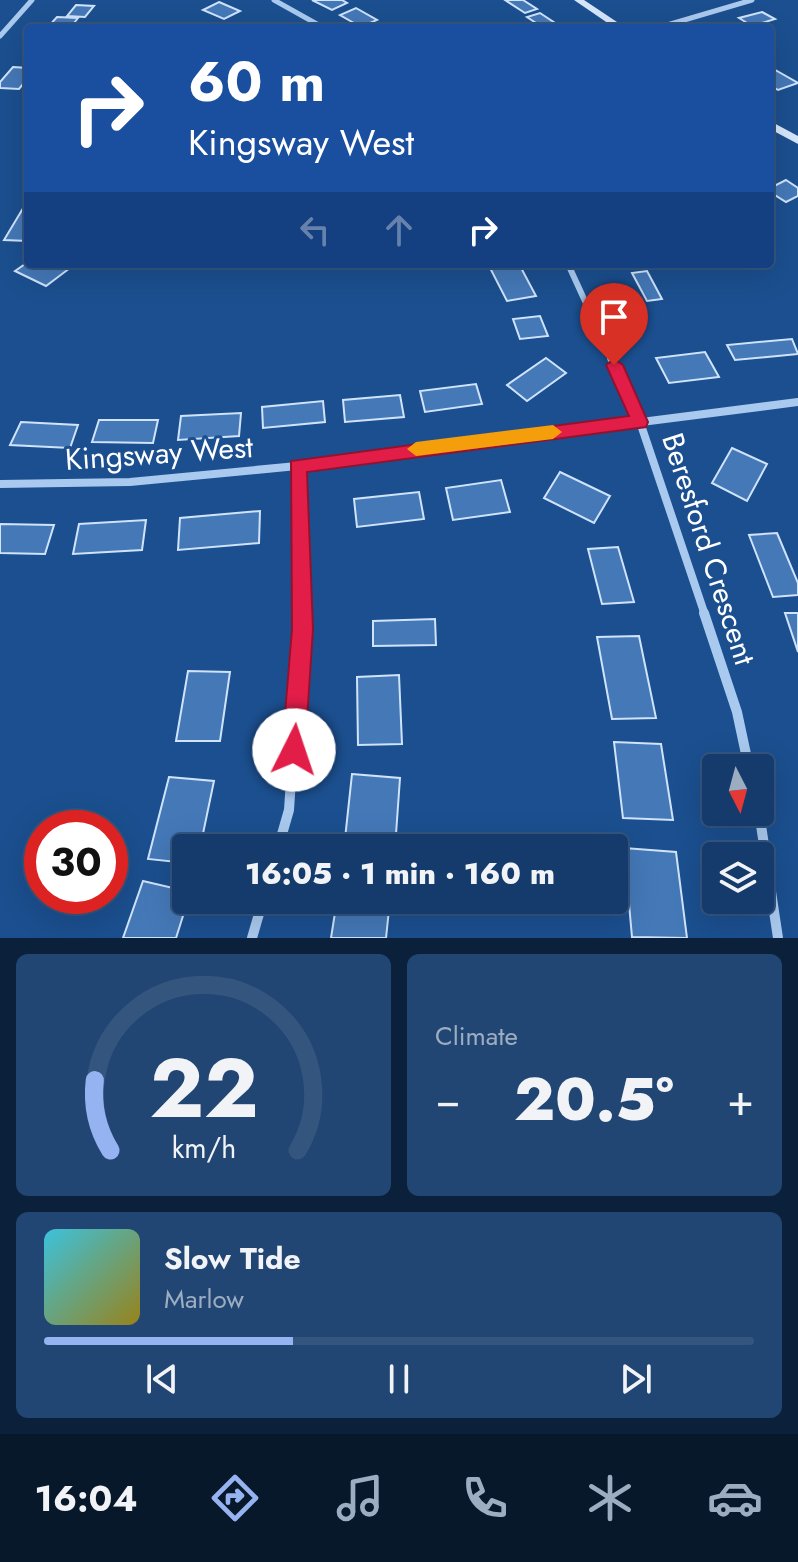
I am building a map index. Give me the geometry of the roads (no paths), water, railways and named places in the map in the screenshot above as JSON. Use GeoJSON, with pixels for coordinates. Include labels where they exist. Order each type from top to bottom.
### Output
{"type":"FeatureCollection","features":[{"type":"Feature","properties":{"kind":"street"},"geometry":{"type":"LineString","coordinates":[[0,36],[32,0]]}},
{"type":"Feature","properties":{"kind":"street"},"geometry":{"type":"LineString","coordinates":[[274,0],[317,24]]}},
{"type":"Feature","properties":{"kind":"street"},"geometry":{"type":"LineString","coordinates":[[578,0],[615,24]]}},
{"type":"Feature","properties":{"kind":"street"},"geometry":{"type":"LineString","coordinates":[[671,24],[752,0]]}},
{"type":"Feature","properties":{"kind":"street"},"geometry":{"type":"LineString","coordinates":[[774,126],[798,141]]}},
{"type":"Feature","properties":{"kind":"street","name":"Beresford Crescent"},"geometry":{"type":"LineString","coordinates":[[570,268],[640,422],[737,712],[746,754]]}},
{"type":"Feature","properties":{"kind":"street","name":"Kingsway West"},"geometry":{"type":"LineString","coordinates":[[0,484],[130,482],[297,466],[798,402]]}},
{"type":"Feature","properties":{"kind":"street"},"geometry":{"type":"LineString","coordinates":[[282,834],[289,810],[303,629],[297,466]]}},
{"type":"Feature","properties":{"kind":"street"},"geometry":{"type":"LineString","coordinates":[[761,826],[778,938]]}},
{"type":"Feature","properties":{"kind":"street"},"geometry":{"type":"LineString","coordinates":[[252,938],[259,914]]}}]}
